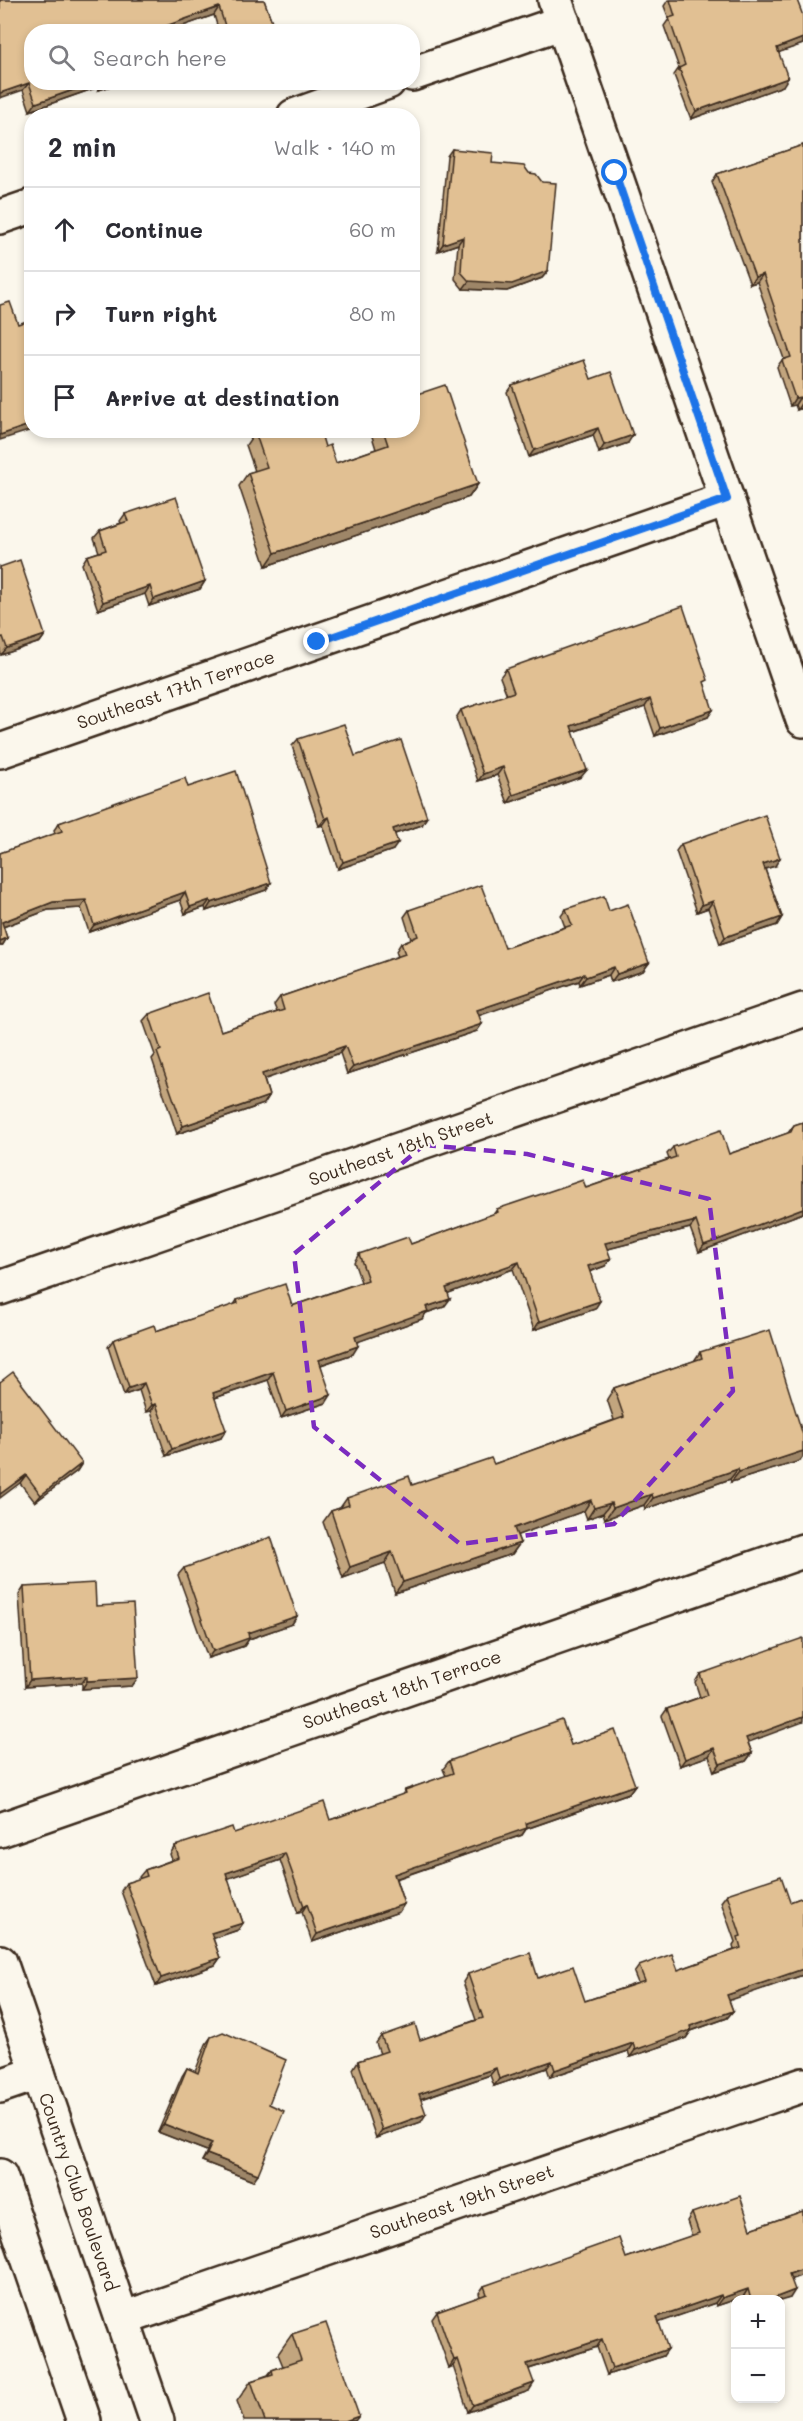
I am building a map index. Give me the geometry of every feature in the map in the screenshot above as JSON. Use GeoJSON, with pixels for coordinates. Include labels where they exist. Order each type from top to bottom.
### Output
{"type":"FeatureCollection","features":[{"type":"Feature","properties":{"kind":"street"},"geometry":{"type":"LineString","coordinates":[[420,71],[559,11],[803,720]]}},
{"type":"Feature","properties":{"kind":"street"},"geometry":{"type":"LineString","coordinates":[[316,108],[366,90]]}},
{"type":"Feature","properties":{"kind":"street"},"geometry":{"type":"LineString","coordinates":[[0,217],[24,209]]}},
{"type":"Feature","properties":{"kind":"street","name":"Southeast 17th Terrace"},"geometry":{"type":"LineString","coordinates":[[0,751],[727,499]]}},
{"type":"Feature","properties":{"kind":"street","name":"Southeast 18th Street"},"geometry":{"type":"LineString","coordinates":[[0,1288],[803,1010]]}},
{"type":"Feature","properties":{"kind":"street","name":"Southeast 18th Terrace"},"geometry":{"type":"LineString","coordinates":[[0,1830],[803,1551]]}},
{"type":"Feature","properties":{"kind":"street","name":"Country Club Boulevard"},"geometry":{"type":"LineString","coordinates":[[0,1962],[157,2421]]}},
{"type":"Feature","properties":{"kind":"street"},"geometry":{"type":"LineString","coordinates":[[0,2086],[38,2073]]}},
{"type":"Feature","properties":{"kind":"street","name":"Southeast 19th Street"},"geometry":{"type":"LineString","coordinates":[[122,2319],[803,2085]]}},
{"type":"Feature","properties":{"kind":"street"},"geometry":{"type":"LineString","coordinates":[[0,2175],[84,2421]]}},
{"type":"Feature","properties":{"kind":"highlighted area"},"geometry":{"type":"Polygon","coordinates":[[[424,1145],[527,1154],[709,1199],[733,1391],[614,1524],[460,1544],[314,1427],[294,1254],[424,1145]]]}},
{"type":"Feature","properties":{"kind":"building"},"geometry":{"type":"Polygon","coordinates":[[[0,0],[264,0],[272,22],[224,24],[219,7],[171,24],[24,24],[24,85],[0,93],[0,0]]]}},
{"type":"Feature","properties":{"kind":"building"},"geometry":{"type":"Polygon","coordinates":[[[670,0],[797,0],[803,16],[803,38],[777,48],[788,78],[696,111],[679,68],[685,65],[669,18],[675,16],[670,0]]]}},
{"type":"Feature","properties":{"kind":"building"},"geometry":{"type":"Polygon","coordinates":[[[31,90],[73,90],[36,103],[31,90]]]}},
{"type":"Feature","properties":{"kind":"building"},"geometry":{"type":"Polygon","coordinates":[[[803,145],[802,402],[800,397],[795,398],[782,360],[791,357],[763,274],[755,277],[717,174],[803,145]]]}},
{"type":"Feature","properties":{"kind":"building"},"geometry":{"type":"Polygon","coordinates":[[[452,149],[493,153],[492,163],[524,166],[529,173],[536,174],[542,182],[556,183],[548,271],[512,284],[469,281],[461,272],[463,237],[443,244],[452,149]]]}},
{"type":"Feature","properties":{"kind":"building"},"geometry":{"type":"Polygon","coordinates":[[[10,302],[18,324],[24,322],[24,427],[0,435],[0,305],[10,302]]]}},
{"type":"Feature","properties":{"kind":"building"},"geometry":{"type":"Polygon","coordinates":[[[584,360],[591,379],[611,372],[633,435],[604,445],[598,428],[534,450],[512,385],[584,360]]]}},
{"type":"Feature","properties":{"kind":"building"},"geometry":{"type":"Polygon","coordinates":[[[445,385],[478,484],[275,553],[248,473],[267,467],[257,438],[322,438],[325,447],[330,445],[336,463],[388,445],[386,438],[420,438],[420,393],[445,385]]]}},
{"type":"Feature","properties":{"kind":"building"},"geometry":{"type":"Polygon","coordinates":[[[176,497],[205,581],[154,599],[150,586],[103,602],[87,556],[106,550],[100,531],[128,521],[125,514],[176,497]]]}},
{"type":"Feature","properties":{"kind":"building"},"geometry":{"type":"Polygon","coordinates":[[[20,560],[45,635],[7,648],[3,637],[0,638],[0,567],[20,560]]]}},
{"type":"Feature","properties":{"kind":"building"},"geometry":{"type":"Polygon","coordinates":[[[683,606],[708,680],[704,682],[713,710],[660,728],[650,699],[571,726],[587,770],[513,795],[503,767],[483,774],[461,710],[514,692],[506,669],[683,606]]]}},
{"type":"Feature","properties":{"kind":"building"},"geometry":{"type":"Polygon","coordinates":[[[344,724],[355,756],[401,740],[427,817],[393,829],[398,843],[343,862],[329,817],[325,819],[298,739],[344,724]]]}},
{"type":"Feature","properties":{"kind":"building"},"geometry":{"type":"Polygon","coordinates":[[[236,771],[271,883],[211,903],[210,900],[190,907],[185,892],[94,925],[86,900],[53,902],[2,922],[7,938],[0,941],[0,853],[62,831],[59,823],[185,778],[188,787],[236,771]]]}},
{"type":"Feature","properties":{"kind":"building"},"geometry":{"type":"Polygon","coordinates":[[[765,815],[780,858],[763,864],[782,917],[725,937],[713,901],[702,905],[681,844],[765,815]]]}},
{"type":"Feature","properties":{"kind":"building"},"geometry":{"type":"Polygon","coordinates":[[[481,885],[505,948],[572,925],[566,909],[604,896],[609,911],[628,904],[649,963],[617,974],[614,967],[586,977],[584,974],[477,1010],[482,1024],[353,1067],[345,1046],[262,1074],[269,1096],[183,1126],[157,1052],[161,1050],[149,1014],[208,993],[221,1031],[284,1010],[280,997],[405,954],[401,943],[418,936],[409,910],[481,885]]]}},
{"type":"Feature","properties":{"kind":"building"},"geometry":{"type":"Polygon","coordinates":[[[803,1122],[803,1208],[704,1245],[696,1221],[605,1243],[611,1259],[588,1266],[600,1301],[539,1322],[519,1262],[446,1288],[450,1299],[426,1307],[428,1311],[355,1337],[358,1346],[319,1360],[331,1395],[286,1411],[273,1372],[213,1393],[226,1430],[172,1449],[156,1404],[152,1405],[144,1383],[129,1388],[113,1340],[154,1325],[156,1331],[285,1284],[292,1306],[368,1280],[359,1254],[408,1237],[411,1244],[498,1212],[497,1209],[583,1180],[586,1188],[676,1157],[673,1147],[721,1130],[729,1154],[791,1132],[794,1125],[803,1122]]]}},
{"type":"Feature","properties":{"kind":"building"},"geometry":{"type":"Polygon","coordinates":[[[770,1330],[803,1435],[803,1451],[739,1472],[738,1469],[653,1498],[652,1494],[613,1508],[611,1503],[594,1508],[591,1500],[514,1528],[520,1543],[403,1582],[392,1552],[350,1567],[331,1511],[349,1505],[347,1498],[409,1476],[412,1485],[491,1458],[494,1464],[624,1417],[614,1388],[702,1358],[700,1352],[770,1330]]]}},
{"type":"Feature","properties":{"kind":"building"},"geometry":{"type":"Polygon","coordinates":[[[13,1372],[82,1463],[41,1495],[26,1475],[0,1494],[0,1382],[13,1372]]]}},
{"type":"Feature","properties":{"kind":"building"},"geometry":{"type":"Polygon","coordinates":[[[271,1537],[297,1616],[248,1633],[249,1638],[213,1651],[184,1568],[271,1537]]]}},
{"type":"Feature","properties":{"kind":"building"},"geometry":{"type":"Polygon","coordinates":[[[95,1583],[96,1606],[133,1604],[138,1678],[87,1681],[87,1676],[30,1680],[24,1587],[95,1583]]]}},
{"type":"Feature","properties":{"kind":"building"},"geometry":{"type":"Polygon","coordinates":[[[803,1638],[803,1717],[746,1738],[752,1753],[720,1764],[714,1748],[685,1759],[667,1709],[707,1695],[700,1674],[803,1638]]]}},
{"type":"Feature","properties":{"kind":"building"},"geometry":{"type":"Polygon","coordinates":[[[562,1720],[571,1745],[615,1730],[635,1785],[526,1823],[527,1828],[394,1874],[404,1904],[317,1934],[307,1904],[304,1906],[285,1853],[226,1873],[243,1923],[211,1933],[220,1958],[161,1978],[126,1883],[147,1876],[145,1870],[179,1858],[175,1846],[232,1827],[234,1833],[324,1802],[330,1820],[406,1793],[405,1790],[453,1773],[449,1761],[562,1720]]]}},
{"type":"Feature","properties":{"kind":"building"},"geometry":{"type":"Polygon","coordinates":[[[781,1876],[790,1902],[803,1897],[803,1969],[727,1995],[733,2011],[690,2026],[691,2030],[635,2050],[633,2043],[555,2070],[552,2061],[499,2079],[496,2068],[419,2094],[426,2114],[382,2130],[358,2061],[387,2051],[381,2036],[415,2024],[420,2040],[483,2018],[468,1974],[530,1953],[538,1978],[573,1966],[585,2001],[645,1981],[639,1966],[672,1954],[678,1970],[741,1948],[738,1937],[741,1936],[727,1894],[781,1876]]]}},
{"type":"Feature","properties":{"kind":"building"},"geometry":{"type":"Polygon","coordinates":[[[223,2032],[286,2060],[269,2104],[284,2111],[258,2174],[207,2154],[212,2143],[164,2124],[187,2068],[198,2073],[211,2037],[223,2032]]]}},
{"type":"Feature","properties":{"kind":"building"},"geometry":{"type":"Polygon","coordinates":[[[740,2196],[751,2229],[803,2211],[803,2269],[789,2274],[795,2290],[782,2295],[750,2295],[748,2289],[722,2298],[721,2295],[657,2317],[668,2349],[612,2368],[602,2339],[527,2364],[534,2383],[473,2405],[458,2359],[454,2360],[437,2312],[487,2294],[484,2286],[619,2238],[626,2258],[699,2233],[692,2213],[740,2196]]]}},
{"type":"Feature","properties":{"kind":"building"},"geometry":{"type":"Polygon","coordinates":[[[326,2323],[359,2416],[345,2421],[265,2421],[251,2381],[273,2374],[272,2370],[301,2360],[292,2334],[326,2323]]]}},
{"type":"Feature","properties":{"kind":"route"},"geometry":{"type":"LineString","coordinates":[[317,642],[727,499],[615,173]]}}]}
